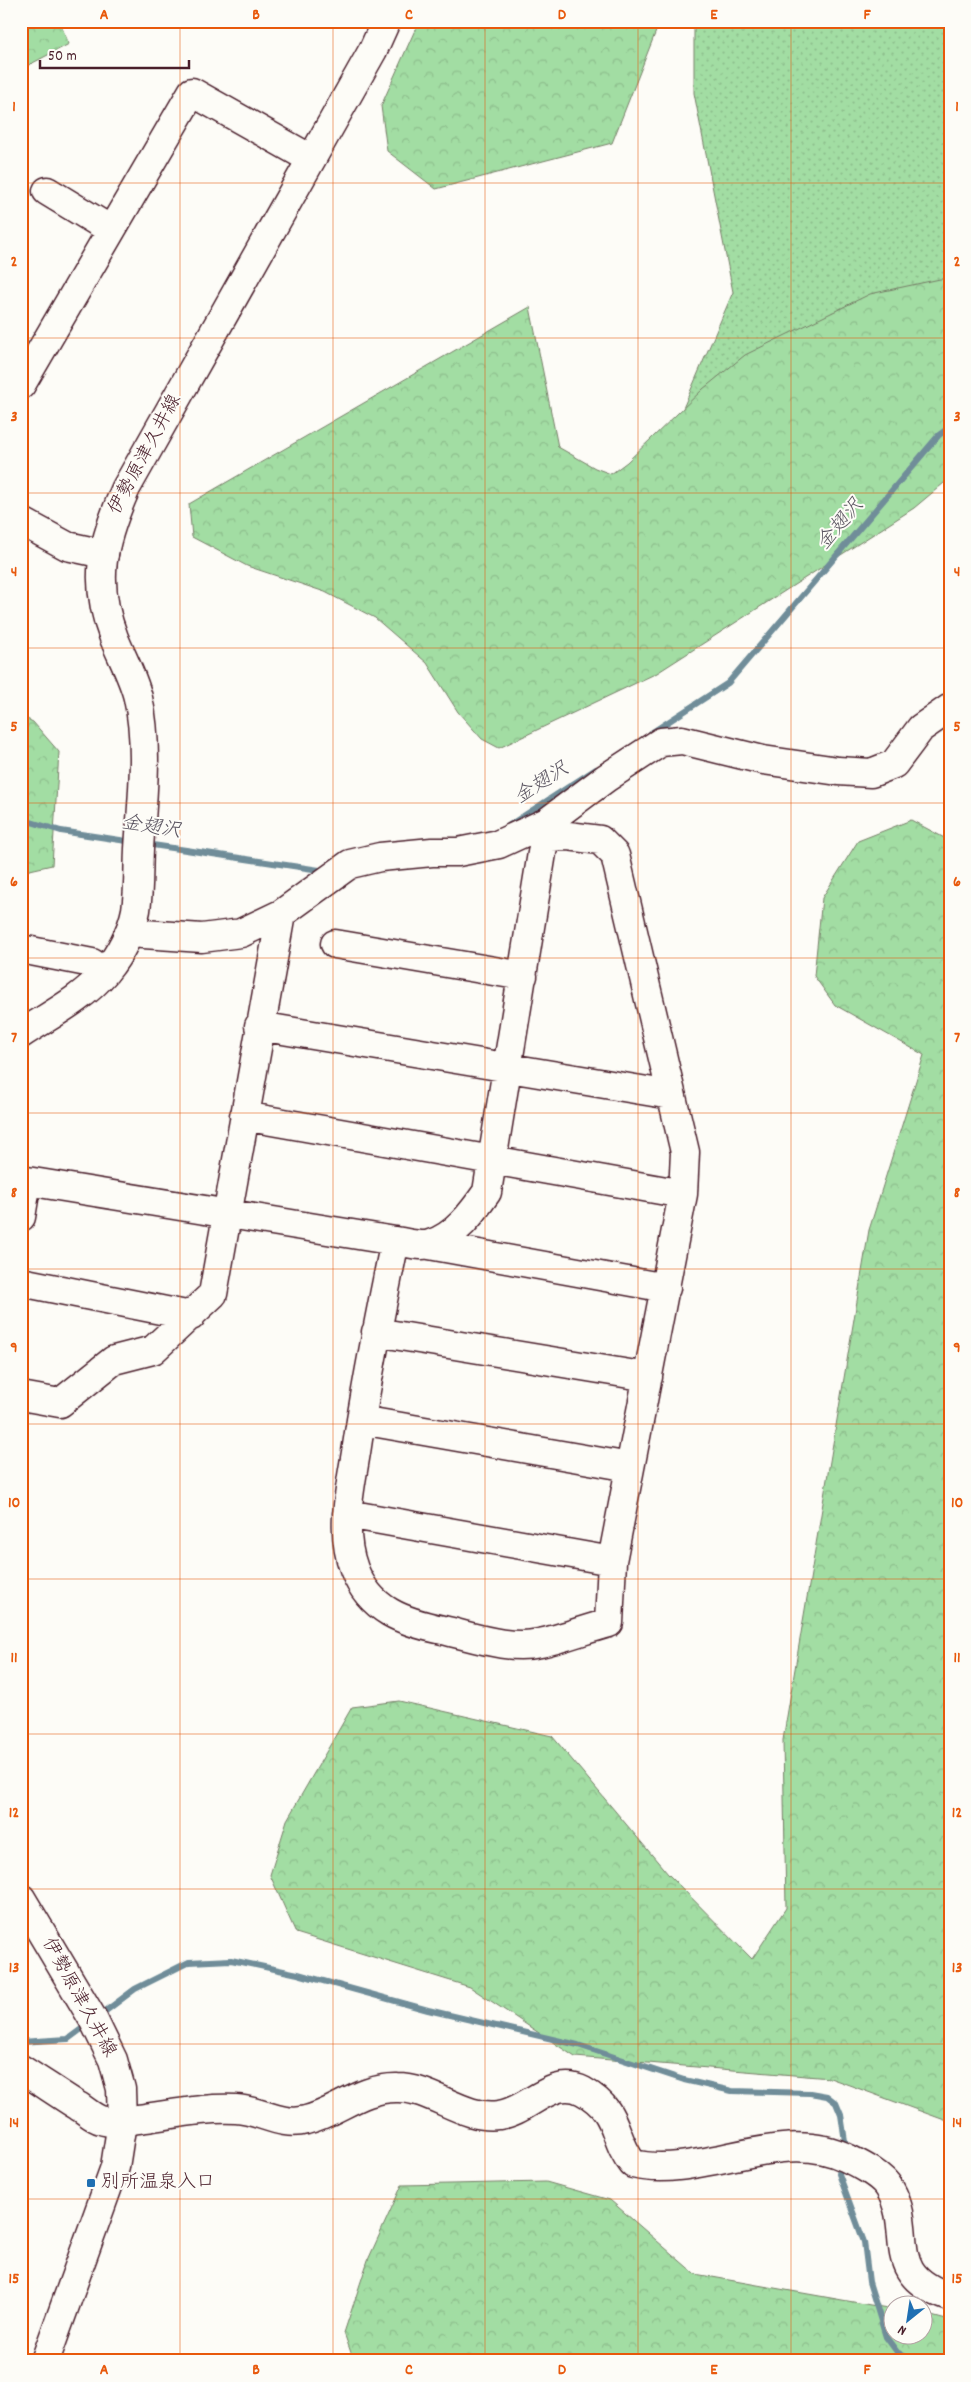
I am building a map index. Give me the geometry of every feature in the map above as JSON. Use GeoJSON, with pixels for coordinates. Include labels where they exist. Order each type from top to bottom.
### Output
{"type":"FeatureCollection","features":[{"type":"Feature","properties":{"kind":"street","name":"伊勢原津久井線"},"geometry":{"type":"LineString","coordinates":[[21,1034],[63,1008],[86,991],[106,972],[129,933],[136,910],[142,786],[142,726],[138,697],[105,610],[102,577],[110,524],[126,488],[373,50],[386,21]]}},
{"type":"Feature","properties":{"kind":"street"},"geometry":{"type":"LineString","coordinates":[[21,385],[192,92],[311,159]]}},
{"type":"Feature","properties":{"kind":"street"},"geometry":{"type":"LineString","coordinates":[[47,191],[111,230]]}},
{"type":"Feature","properties":{"kind":"street"},"geometry":{"type":"LineString","coordinates":[[21,521],[67,546],[104,554]]}},
{"type":"Feature","properties":{"kind":"street"},"geometry":{"type":"LineString","coordinates":[[129,933],[202,938],[241,933],[281,914],[350,864],[380,857],[432,852],[458,852],[499,844],[546,830],[606,778],[661,742],[682,740],[763,760],[838,771],[871,772],[894,764],[921,728],[950,708]]}},
{"type":"Feature","properties":{"kind":"street"},"geometry":{"type":"LineString","coordinates":[[429,1245],[451,1233],[473,1212],[487,1192],[546,830]]}},
{"type":"Feature","properties":{"kind":"street"},"geometry":{"type":"LineString","coordinates":[[395,1241],[376,1332],[347,1514],[348,1546],[354,1570],[372,1598],[389,1613],[410,1623],[504,1644],[538,1644],[609,1623],[612,1561],[683,1194],[685,1152],[615,855],[600,840],[568,836],[546,830]]}},
{"type":"Feature","properties":{"kind":"street"},"geometry":{"type":"LineString","coordinates":[[21,1396],[60,1403],[114,1360],[153,1350],[213,1294],[259,1026],[281,914]]}},
{"type":"Feature","properties":{"kind":"street"},"geometry":{"type":"LineString","coordinates":[[335,944],[523,976]]}},
{"type":"Feature","properties":{"kind":"street"},"geometry":{"type":"LineString","coordinates":[[21,949],[92,963],[106,972]]}},
{"type":"Feature","properties":{"kind":"street"},"geometry":{"type":"LineString","coordinates":[[259,1026],[508,1066],[671,1095]]}},
{"type":"Feature","properties":{"kind":"street"},"geometry":{"type":"LineString","coordinates":[[244,1116],[683,1194]]}},
{"type":"Feature","properties":{"kind":"street"},"geometry":{"type":"LineString","coordinates":[[21,1217],[27,1181],[429,1245],[666,1288]]}},
{"type":"Feature","properties":{"kind":"street"},"geometry":{"type":"LineString","coordinates":[[21,1282],[191,1316]]}},
{"type":"Feature","properties":{"kind":"street"},"geometry":{"type":"LineString","coordinates":[[376,1332],[648,1377]]}},
{"type":"Feature","properties":{"kind":"street"},"geometry":{"type":"LineString","coordinates":[[361,1420],[630,1467]]}},
{"type":"Feature","properties":{"kind":"street"},"geometry":{"type":"LineString","coordinates":[[347,1514],[612,1561]]}},
{"type":"Feature","properties":{"kind":"street","name":"伊勢原津久井線"},"geometry":{"type":"LineString","coordinates":[[21,1898],[107,2044],[121,2088],[122,2122],[120,2144],[111,2181],[45,2361]]}},
{"type":"Feature","properties":{"kind":"street"},"geometry":{"type":"LineString","coordinates":[[21,2069],[101,2120],[122,2122],[235,2108],[276,2120],[295,2122],[308,2120],[352,2098],[397,2088],[414,2090],[470,2112],[500,2115],[554,2089],[572,2087],[596,2100],[607,2111],[617,2129],[628,2158],[633,2164],[656,2166],[684,2164],[806,2147],[824,2149],[849,2159],[875,2174],[889,2187],[897,2204],[904,2255],[912,2273],[922,2285],[950,2297]]}},
{"type":"Feature","properties":{"kind":"green space"},"geometry":{"type":"Polygon","coordinates":[[[21,21],[59,21],[69,44],[21,69],[21,21]]]}},
{"type":"Feature","properties":{"kind":"green space"},"geometry":{"type":"Polygon","coordinates":[[[419,21],[660,21],[612,143],[436,189],[387,151],[381,106],[419,21]]]}},
{"type":"Feature","properties":{"kind":"green space"},"geometry":{"type":"Polygon","coordinates":[[[694,21],[950,21],[950,400],[644,499],[733,292],[694,93],[694,21]]]}},
{"type":"Feature","properties":{"kind":"green space"},"geometry":{"type":"Polygon","coordinates":[[[940,279],[950,279],[950,478],[914,508],[657,673],[499,748],[482,739],[458,712],[427,663],[375,618],[325,592],[247,566],[192,537],[189,504],[530,307],[558,447],[595,468],[611,474],[627,462],[703,389],[745,355],[870,294],[940,279]]]}},
{"type":"Feature","properties":{"kind":"green space"},"geometry":{"type":"Polygon","coordinates":[[[21,716],[33,722],[59,752],[52,865],[21,872],[21,716]]]}},
{"type":"Feature","properties":{"kind":"green space"},"geometry":{"type":"Polygon","coordinates":[[[911,820],[950,841],[950,2122],[830,2078],[575,2057],[470,1987],[296,1933],[270,1875],[287,1820],[352,1707],[399,1701],[552,1736],[668,1874],[752,1959],[786,1908],[783,1740],[869,1230],[924,1055],[835,1005],[814,976],[822,898],[858,841],[911,820]]]}},
{"type":"Feature","properties":{"kind":"green space"},"geometry":{"type":"Polygon","coordinates":[[[546,2182],[610,2200],[695,2274],[884,2307],[884,2344],[934,2344],[934,2317],[950,2321],[950,2361],[354,2361],[344,2333],[368,2260],[402,2185],[546,2182]]]}},
{"type":"Feature","properties":{"kind":"waterway","name":"金翅沢"},"geometry":{"type":"LineString","coordinates":[[651,733],[728,683],[939,435],[950,427]]}},
{"type":"Feature","properties":{"kind":"waterway","name":"金翅沢"},"geometry":{"type":"LineString","coordinates":[[508,826],[596,769]]}},
{"type":"Feature","properties":{"kind":"waterway","name":"金翅沢"},"geometry":{"type":"LineString","coordinates":[[21,819],[61,831],[133,842]]}},
{"type":"Feature","properties":{"kind":"waterway","name":"金翅沢"},"geometry":{"type":"LineString","coordinates":[[146,844],[326,871]]}},
{"type":"Feature","properties":{"kind":"waterway"},"geometry":{"type":"LineString","coordinates":[[99,2016],[135,1989],[189,1962],[231,1960],[298,1974],[428,2010],[578,2045],[684,2080],[732,2091],[810,2093],[827,2096],[836,2103],[841,2115],[845,2141],[843,2150]]}},
{"type":"Feature","properties":{"kind":"waterway"},"geometry":{"type":"LineString","coordinates":[[21,2042],[68,2039],[87,2025]]}},
{"type":"Feature","properties":{"kind":"waterway"},"geometry":{"type":"LineString","coordinates":[[841,2162],[839,2174],[864,2242],[869,2282],[886,2337],[897,2352],[913,2361]]}},
{"type":"Feature","properties":{"kind":"place","name":"別所温泉入口"},"geometry":{"type":"Point","coordinates":[91,2183]}}]}
